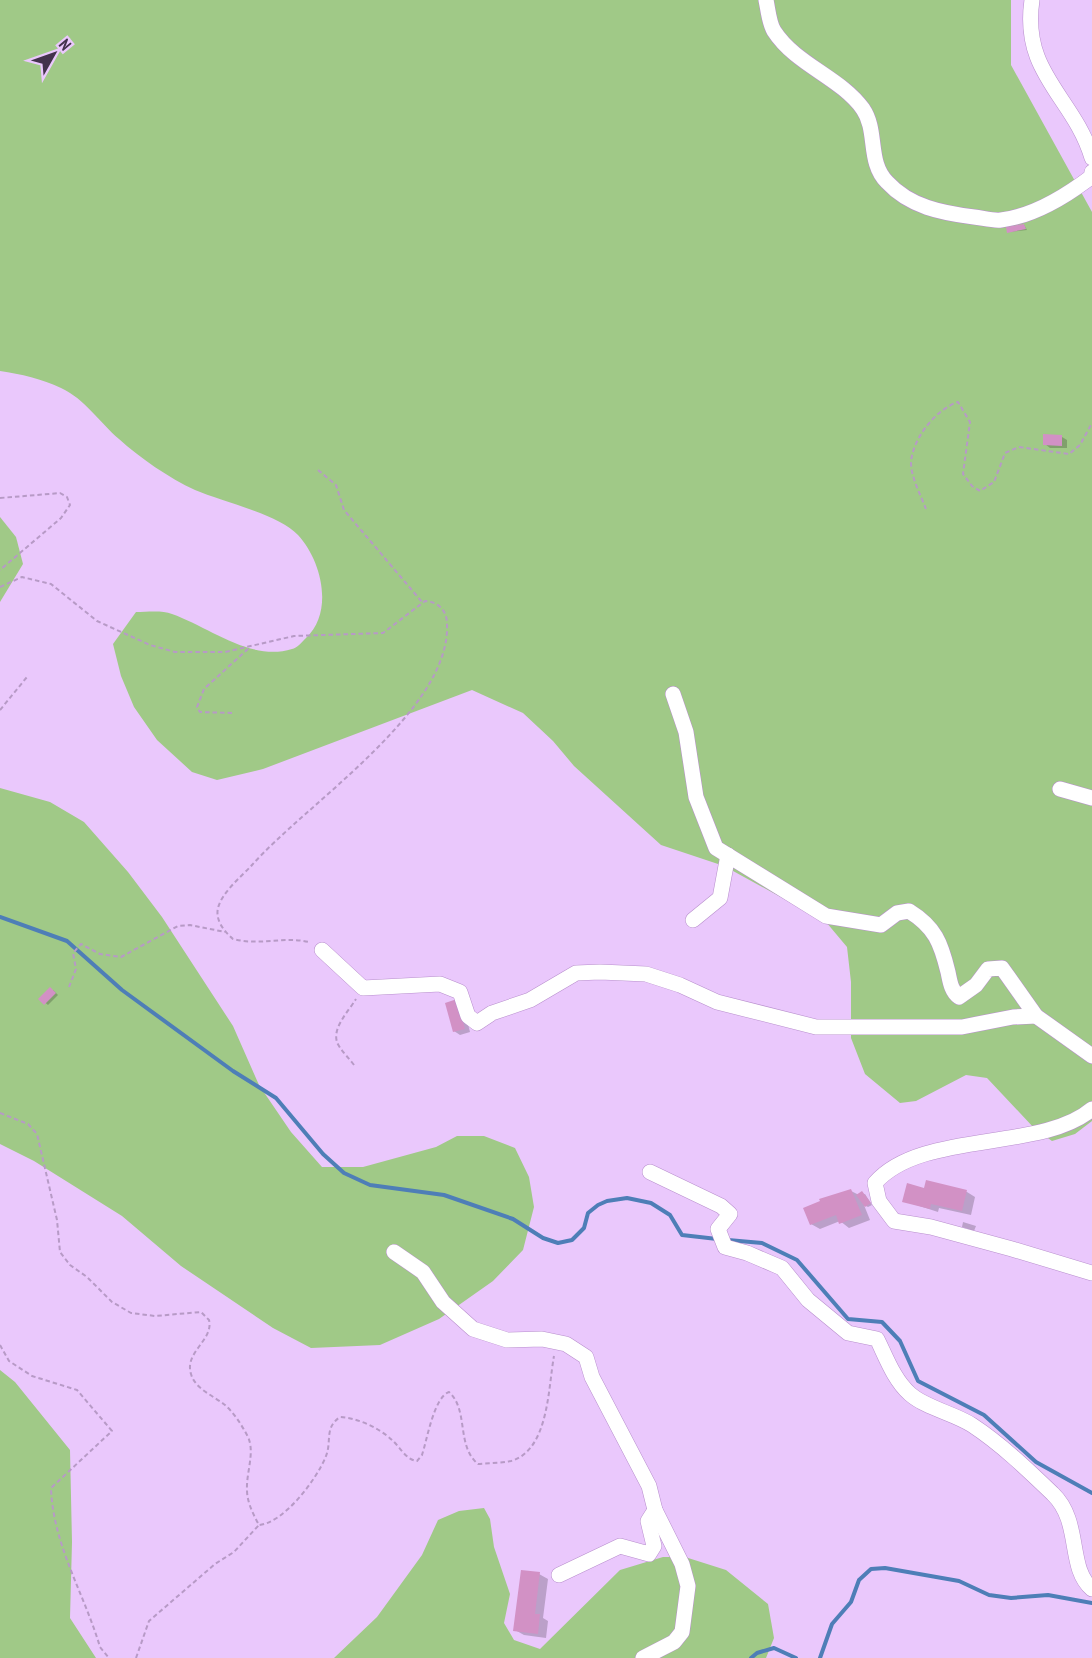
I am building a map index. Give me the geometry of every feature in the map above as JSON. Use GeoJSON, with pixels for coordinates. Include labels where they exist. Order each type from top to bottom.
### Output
{"type":"FeatureCollection","features":[{"type":"Feature","properties":{"kind":"street"},"geometry":{"type":"LineString","coordinates":[[766,0],[773,29],[792,51],[842,88],[863,110],[870,127],[874,159],[886,182],[913,202],[935,212],[1000,220],[1041,208],[1071,193],[1091,177],[1092,172]]}},
{"type":"Feature","properties":{"kind":"street"},"geometry":{"type":"LineString","coordinates":[[1032,0],[1029,22],[1033,48],[1048,83],[1091,149]]}},
{"type":"Feature","properties":{"kind":"street"},"geometry":{"type":"LineString","coordinates":[[673,694],[686,732],[696,797],[716,848],[826,916],[881,925],[897,913],[909,911],[926,922],[936,935],[954,994],[962,997],[988,969],[1002,968],[1036,1016],[1092,1056]]}},
{"type":"Feature","properties":{"kind":"street"},"geometry":{"type":"LineString","coordinates":[[1060,789],[1092,798]]}},
{"type":"Feature","properties":{"kind":"street"},"geometry":{"type":"LineString","coordinates":[[693,920],[720,898],[728,855]]}},
{"type":"Feature","properties":{"kind":"street"},"geometry":{"type":"LineString","coordinates":[[322,950],[363,988],[440,984],[460,992],[468,1016],[477,1023],[492,1013],[530,1000],[576,973],[600,972],[646,974],[680,985],[717,1002],[816,1026],[962,1027],[1036,1016]]}},
{"type":"Feature","properties":{"kind":"street"},"geometry":{"type":"LineString","coordinates":[[1092,1109],[1062,1126],[966,1144],[916,1158],[885,1171],[875,1183],[879,1201],[894,1221],[941,1230],[1092,1273]]}},
{"type":"Feature","properties":{"kind":"street"},"geometry":{"type":"LineString","coordinates":[[650,1172],[722,1206],[730,1214],[718,1229],[724,1246],[782,1268],[808,1300],[848,1333],[877,1339],[898,1380],[911,1395],[970,1424],[991,1438],[1055,1496],[1066,1511],[1074,1530],[1083,1582],[1092,1589]]}},
{"type":"Feature","properties":{"kind":"street"},"geometry":{"type":"LineString","coordinates":[[394,1252],[423,1272],[443,1302],[473,1329],[507,1340],[542,1339],[566,1344],[586,1357],[592,1377],[649,1486],[656,1510],[682,1564],[688,1586],[682,1632],[674,1642],[643,1658]]}},
{"type":"Feature","properties":{"kind":"street"},"geometry":{"type":"LineString","coordinates":[[560,1575],[620,1546],[649,1554],[654,1546],[648,1521],[656,1510]]}},
{"type":"Feature","properties":{"kind":"path"},"geometry":{"type":"LineString","coordinates":[[926,509],[911,465],[913,453],[925,429],[948,405],[958,402],[970,422],[963,474],[972,486],[981,491],[994,482],[1005,453],[1019,447],[1068,453],[1080,445],[1092,423]]}},
{"type":"Feature","properties":{"kind":"path"},"geometry":{"type":"LineString","coordinates":[[318,470],[336,484],[344,510],[423,602]]}},
{"type":"Feature","properties":{"kind":"path"},"geometry":{"type":"LineString","coordinates":[[0,498],[60,493],[67,497],[70,505],[61,518],[0,570]]}},
{"type":"Feature","properties":{"kind":"path"},"geometry":{"type":"LineString","coordinates":[[0,587],[22,577],[51,584],[97,621],[150,645],[176,652],[225,652],[294,636],[383,633],[423,602],[432,602],[446,614],[444,653],[433,682],[384,742],[274,841],[230,890],[218,908],[218,920],[225,932],[233,939],[243,942],[293,938],[311,943],[322,950]]}},
{"type":"Feature","properties":{"kind":"path"},"geometry":{"type":"LineString","coordinates":[[232,712],[206,714],[200,712],[197,707],[204,689],[252,644]]}},
{"type":"Feature","properties":{"kind":"path"},"geometry":{"type":"LineString","coordinates":[[0,710],[27,677]]}},
{"type":"Feature","properties":{"kind":"path"},"geometry":{"type":"LineString","coordinates":[[69,987],[76,969],[73,953],[81,944],[100,954],[121,957],[178,926],[190,925],[225,932]]}},
{"type":"Feature","properties":{"kind":"path"},"geometry":{"type":"LineString","coordinates":[[354,1065],[337,1044],[336,1038],[341,1022],[363,988]]}},
{"type":"Feature","properties":{"kind":"path"},"geometry":{"type":"LineString","coordinates":[[0,1113],[28,1124],[37,1134],[57,1220],[60,1252],[70,1265],[87,1277],[112,1302],[131,1313],[155,1316],[201,1312],[209,1320],[208,1331],[195,1350],[190,1364],[191,1375],[196,1383],[237,1419],[249,1438],[247,1490],[252,1512],[259,1524]]}},
{"type":"Feature","properties":{"kind":"path"},"geometry":{"type":"LineString","coordinates":[[136,1658],[149,1621],[215,1564],[234,1552],[259,1524],[268,1524],[302,1496],[327,1454],[329,1430],[340,1417],[351,1418],[392,1439],[410,1460],[417,1461],[422,1455],[441,1396],[449,1392],[458,1409],[466,1447],[478,1464],[512,1460],[524,1454],[542,1429],[557,1342]]}},
{"type":"Feature","properties":{"kind":"path"},"geometry":{"type":"LineString","coordinates":[[0,1345],[9,1361],[32,1377],[77,1390],[112,1431],[51,1488],[52,1512],[59,1541],[100,1647],[109,1658]]}},
{"type":"Feature","properties":{"kind":"green space"},"geometry":{"type":"Polygon","coordinates":[[[0,0],[1011,0],[1011,65],[1092,212],[1092,1121],[1075,1134],[1052,1141],[1034,1128],[987,1078],[966,1075],[916,1101],[900,1103],[865,1074],[851,1038],[851,982],[847,947],[826,922],[724,866],[661,845],[574,766],[553,741],[523,713],[472,690],[263,769],[217,780],[192,772],[157,740],[134,707],[121,676],[113,644],[136,612],[168,613],[246,647],[277,652],[298,646],[315,627],[320,615],[322,586],[313,558],[298,535],[289,528],[264,515],[195,490],[165,474],[112,433],[78,398],[61,388],[31,377],[0,371],[0,0]]]}},
{"type":"Feature","properties":{"kind":"green space"},"geometry":{"type":"Polygon","coordinates":[[[0,517],[16,537],[23,564],[0,602],[0,517]]]}},
{"type":"Feature","properties":{"kind":"green space"},"geometry":{"type":"Polygon","coordinates":[[[0,788],[50,802],[84,822],[128,872],[162,917],[233,1026],[259,1085],[291,1132],[322,1167],[363,1167],[436,1147],[457,1136],[484,1136],[515,1148],[529,1177],[534,1207],[523,1250],[493,1281],[439,1319],[380,1345],[311,1348],[273,1328],[181,1266],[122,1216],[34,1161],[0,1144],[0,788]]]}},
{"type":"Feature","properties":{"kind":"green space"},"geometry":{"type":"Polygon","coordinates":[[[0,1370],[15,1382],[70,1450],[72,1542],[70,1618],[96,1658],[0,1658],[0,1370]]]}},
{"type":"Feature","properties":{"kind":"green space"},"geometry":{"type":"Polygon","coordinates":[[[484,1508],[490,1519],[494,1547],[510,1594],[504,1623],[514,1640],[540,1649],[620,1570],[663,1557],[685,1557],[726,1570],[768,1604],[774,1638],[766,1658],[334,1658],[377,1617],[422,1555],[438,1520],[459,1511],[484,1508]]]}},
{"type":"Feature","properties":{"kind":"building"},"geometry":{"type":"Polygon","coordinates":[[[1024,224],[1026,229],[1007,233],[1006,227],[1024,224]]]}},
{"type":"Feature","properties":{"kind":"building"},"geometry":{"type":"Polygon","coordinates":[[[1043,434],[1062,435],[1062,446],[1043,445],[1043,434]]]}},
{"type":"Feature","properties":{"kind":"building"},"geometry":{"type":"Polygon","coordinates":[[[50,987],[56,993],[44,1005],[38,999],[50,987]]]}},
{"type":"Feature","properties":{"kind":"building"},"geometry":{"type":"Polygon","coordinates":[[[457,999],[465,1029],[453,1032],[445,1003],[457,999]]]}},
{"type":"Feature","properties":{"kind":"building"},"geometry":{"type":"Polygon","coordinates":[[[926,1180],[967,1190],[962,1211],[931,1204],[930,1209],[902,1202],[907,1183],[924,1188],[926,1180]]]}},
{"type":"Feature","properties":{"kind":"building"},"geometry":{"type":"Polygon","coordinates":[[[851,1189],[862,1215],[839,1224],[836,1215],[810,1225],[803,1208],[820,1201],[819,1199],[851,1189]]]}},
{"type":"Feature","properties":{"kind":"building"},"geometry":{"type":"Polygon","coordinates":[[[862,1191],[871,1203],[865,1207],[856,1195],[862,1191]]]}},
{"type":"Feature","properties":{"kind":"building"},"geometry":{"type":"Polygon","coordinates":[[[521,1570],[540,1572],[535,1614],[540,1614],[538,1634],[513,1631],[521,1570]]]}},
{"type":"Feature","properties":{"kind":"waterway"},"geometry":{"type":"LineString","coordinates":[[0,917],[67,941],[122,990],[233,1071],[276,1098],[323,1154],[344,1173],[370,1185],[444,1195],[513,1219],[543,1238],[558,1243],[572,1240],[584,1228],[588,1213],[598,1205],[627,1198],[651,1203],[670,1215],[682,1235],[717,1239]]}},
{"type":"Feature","properties":{"kind":"waterway"},"geometry":{"type":"LineString","coordinates":[[728,1240],[762,1243],[797,1260],[848,1319],[882,1322],[900,1341],[918,1381],[984,1415],[1036,1462],[1092,1493]]}},
{"type":"Feature","properties":{"kind":"waterway"},"geometry":{"type":"LineString","coordinates":[[820,1658],[832,1624],[851,1602],[859,1580],[871,1569],[885,1568],[959,1581],[989,1595],[1011,1598],[1048,1595],[1092,1603]]}},
{"type":"Feature","properties":{"kind":"waterway"},"geometry":{"type":"LineString","coordinates":[[751,1658],[757,1653],[774,1648],[796,1658]]}}]}
